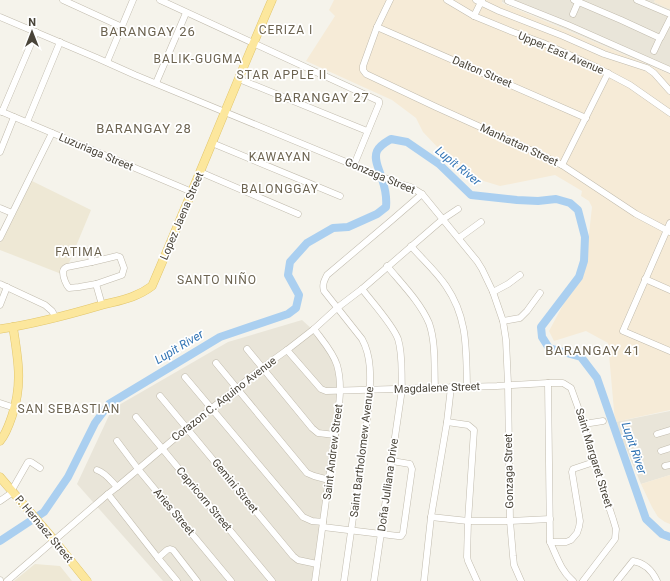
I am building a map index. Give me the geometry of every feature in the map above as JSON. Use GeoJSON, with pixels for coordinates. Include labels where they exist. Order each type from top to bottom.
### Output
{"type":"FeatureCollection","features":[{"type":"Feature","properties":{"kind":"main road","name":"Lopez Jaena Street"},"geometry":{"type":"LineString","coordinates":[[0,329],[56,318],[138,295],[152,286],[272,0]]}},
{"type":"Feature","properties":{"kind":"main road"},"geometry":{"type":"LineString","coordinates":[[0,441],[9,425],[17,400],[19,380],[14,327]]}},
{"type":"Feature","properties":{"kind":"main road","name":"P. Hernaez Street"},"geometry":{"type":"LineString","coordinates":[[0,477],[87,581]]}},
{"type":"Feature","properties":{"kind":"street"},"geometry":{"type":"LineString","coordinates":[[63,0],[122,26]]}},
{"type":"Feature","properties":{"kind":"street"},"geometry":{"type":"LineString","coordinates":[[107,62],[133,0]]}},
{"type":"Feature","properties":{"kind":"street"},"geometry":{"type":"LineString","coordinates":[[160,0],[172,2],[186,13],[379,101],[354,165]]}},
{"type":"Feature","properties":{"kind":"street"},"geometry":{"type":"LineString","coordinates":[[377,27],[390,0]]}},
{"type":"Feature","properties":{"kind":"street","name":"Upper East Avenue"},"geometry":{"type":"LineString","coordinates":[[447,0],[474,16],[581,59],[630,85],[670,113]]}},
{"type":"Feature","properties":{"kind":"street"},"geometry":{"type":"LineString","coordinates":[[637,0],[670,14]]}},
{"type":"Feature","properties":{"kind":"street"},"geometry":{"type":"LineString","coordinates":[[474,16],[480,1]]}},
{"type":"Feature","properties":{"kind":"street","name":"Upper East Avenue"},"geometry":{"type":"LineString","coordinates":[[480,1],[511,16],[604,54],[647,68],[654,72],[670,91]]}},
{"type":"Feature","properties":{"kind":"street"},"geometry":{"type":"LineString","coordinates":[[508,1],[568,25],[670,70]]}},
{"type":"Feature","properties":{"kind":"street"},"geometry":{"type":"LineString","coordinates":[[573,14],[577,1],[660,38]]}},
{"type":"Feature","properties":{"kind":"street"},"geometry":{"type":"LineString","coordinates":[[156,83],[186,13]]}},
{"type":"Feature","properties":{"kind":"street","name":"Gonzaga Street"},"geometry":{"type":"LineString","coordinates":[[0,17],[135,75],[411,188],[422,194],[477,261],[493,292],[503,321],[506,340],[508,384],[510,521],[514,565],[521,581]]}},
{"type":"Feature","properties":{"kind":"street"},"geometry":{"type":"LineString","coordinates":[[654,51],[670,19]]}},
{"type":"Feature","properties":{"kind":"street","name":"Manhattan Street"},"geometry":{"type":"LineString","coordinates":[[377,27],[363,66],[363,70],[366,74],[562,165],[636,214],[668,231]]}},
{"type":"Feature","properties":{"kind":"street","name":"Dalton Street"},"geometry":{"type":"LineString","coordinates":[[377,27],[586,118]]}},
{"type":"Feature","properties":{"kind":"street"},"geometry":{"type":"LineString","coordinates":[[1,112],[36,32]]}},
{"type":"Feature","properties":{"kind":"street"},"geometry":{"type":"LineString","coordinates":[[26,122],[60,42]]}},
{"type":"Feature","properties":{"kind":"street"},"geometry":{"type":"LineString","coordinates":[[562,165],[608,73]]}},
{"type":"Feature","properties":{"kind":"street"},"geometry":{"type":"LineString","coordinates":[[239,79],[367,131]]}},
{"type":"Feature","properties":{"kind":"street"},"geometry":{"type":"LineString","coordinates":[[661,80],[670,83]]}},
{"type":"Feature","properties":{"kind":"street","name":"Luzuriaga Street"},"geometry":{"type":"LineString","coordinates":[[1,112],[192,192]]}},
{"type":"Feature","properties":{"kind":"street"},"geometry":{"type":"LineString","coordinates":[[0,152],[14,117]]}},
{"type":"Feature","properties":{"kind":"street"},"geometry":{"type":"LineString","coordinates":[[0,238],[52,133]]}},
{"type":"Feature","properties":{"kind":"street"},"geometry":{"type":"LineString","coordinates":[[212,143],[340,196]]}},
{"type":"Feature","properties":{"kind":"street"},"geometry":{"type":"LineString","coordinates":[[200,172],[298,214]]}},
{"type":"Feature","properties":{"kind":"street","name":"Saint Bartholomew Avenue"},"geometry":{"type":"LineString","coordinates":[[344,581],[371,382],[366,346],[328,296],[323,287],[324,281],[327,275],[422,194]]}},
{"type":"Feature","properties":{"kind":"street"},"geometry":{"type":"LineString","coordinates":[[0,208],[12,214]]}},
{"type":"Feature","properties":{"kind":"street","name":"Corazon C. Aquino Avenue"},"geometry":{"type":"LineString","coordinates":[[7,581],[187,428],[262,368],[288,350],[314,329],[443,219],[458,209]]}},
{"type":"Feature","properties":{"kind":"street"},"geometry":{"type":"LineString","coordinates":[[459,238],[481,222]]}},
{"type":"Feature","properties":{"kind":"street"},"geometry":{"type":"LineString","coordinates":[[670,223],[668,231],[623,330],[670,351]]}},
{"type":"Feature","properties":{"kind":"street"},"geometry":{"type":"LineString","coordinates":[[411,246],[446,286],[457,306],[463,324],[466,342],[467,387]]}},
{"type":"Feature","properties":{"kind":"street"},"geometry":{"type":"LineString","coordinates":[[90,251],[92,262]]}},
{"type":"Feature","properties":{"kind":"street"},"geometry":{"type":"LineString","coordinates":[[117,256],[120,257],[124,268],[122,275],[96,284],[69,288],[63,272],[64,269],[117,256]]}},
{"type":"Feature","properties":{"kind":"street"},"geometry":{"type":"LineString","coordinates":[[387,266],[418,304],[429,324],[434,345],[435,387]]}},
{"type":"Feature","properties":{"kind":"street"},"geometry":{"type":"LineString","coordinates":[[493,292],[508,284],[520,275]]}},
{"type":"Feature","properties":{"kind":"street"},"geometry":{"type":"LineString","coordinates":[[645,279],[670,290]]}},
{"type":"Feature","properties":{"kind":"street"},"geometry":{"type":"LineString","coordinates":[[0,284],[44,305],[52,311],[56,318]]}},
{"type":"Feature","properties":{"kind":"street"},"geometry":{"type":"LineString","coordinates":[[96,284],[102,305]]}},
{"type":"Feature","properties":{"kind":"street"},"geometry":{"type":"LineString","coordinates":[[0,305],[7,287]]}},
{"type":"Feature","properties":{"kind":"street","name":"Doña Julliana Drive"},"geometry":{"type":"LineString","coordinates":[[362,289],[394,330],[398,339],[402,389],[374,581]]}},
{"type":"Feature","properties":{"kind":"street"},"geometry":{"type":"LineString","coordinates":[[503,321],[520,318],[528,311],[540,293]]}},
{"type":"Feature","properties":{"kind":"street","name":"Saint Andrew Street"},"geometry":{"type":"LineString","coordinates":[[314,329],[331,352],[337,364],[340,390],[315,581]]}},
{"type":"Feature","properties":{"kind":"street"},"geometry":{"type":"LineString","coordinates":[[247,349],[312,428],[318,433],[335,435]]}},
{"type":"Feature","properties":{"kind":"street","name":"Magdalene Street"},"geometry":{"type":"LineString","coordinates":[[288,350],[321,389],[330,391],[496,386],[508,384]]}},
{"type":"Feature","properties":{"kind":"street"},"geometry":{"type":"LineString","coordinates":[[216,363],[307,473],[329,480]]}},
{"type":"Feature","properties":{"kind":"street"},"geometry":{"type":"LineString","coordinates":[[185,377],[303,517],[312,521],[351,531],[401,536],[403,533],[412,469],[410,464],[392,461]]}},
{"type":"Feature","properties":{"kind":"street"},"geometry":{"type":"LineString","coordinates":[[548,383],[550,542],[565,574],[573,581]]}},
{"type":"Feature","properties":{"kind":"street","name":"Saint Margaret Street"},"geometry":{"type":"LineString","coordinates":[[508,384],[564,383],[571,388],[584,424],[594,462],[616,530],[615,539],[583,581]]}},
{"type":"Feature","properties":{"kind":"street"},"geometry":{"type":"LineString","coordinates":[[424,581],[431,517],[447,422],[451,387]]}},
{"type":"Feature","properties":{"kind":"street","name":"Gemini Street"},"geometry":{"type":"LineString","coordinates":[[160,396],[293,556],[298,560],[317,564]]}},
{"type":"Feature","properties":{"kind":"street"},"geometry":{"type":"LineString","coordinates":[[0,403],[15,408]]}},
{"type":"Feature","properties":{"kind":"street","name":"Capricorn Street"},"geometry":{"type":"LineString","coordinates":[[136,416],[272,581]]}},
{"type":"Feature","properties":{"kind":"street"},"geometry":{"type":"LineString","coordinates":[[584,424],[603,421]]}},
{"type":"Feature","properties":{"kind":"street"},"geometry":{"type":"LineString","coordinates":[[447,422],[468,425],[474,430],[468,521],[468,561],[477,581]]}},
{"type":"Feature","properties":{"kind":"street"},"geometry":{"type":"LineString","coordinates":[[656,434],[670,430]]}},
{"type":"Feature","properties":{"kind":"street","name":"Aries Street"},"geometry":{"type":"LineString","coordinates":[[117,441],[138,469],[232,581]]}},
{"type":"Feature","properties":{"kind":"street"},"geometry":{"type":"LineString","coordinates":[[661,451],[670,448]]}},
{"type":"Feature","properties":{"kind":"street"},"geometry":{"type":"LineString","coordinates":[[0,501],[12,491],[28,462],[31,462],[40,468]]}},
{"type":"Feature","properties":{"kind":"street"},"geometry":{"type":"LineString","coordinates":[[550,542],[566,542],[571,540],[577,533],[580,521],[572,472],[574,469],[594,462]]}},
{"type":"Feature","properties":{"kind":"street"},"geometry":{"type":"LineString","coordinates":[[97,470],[106,475],[117,488]]}},
{"type":"Feature","properties":{"kind":"street"},"geometry":{"type":"LineString","coordinates":[[108,494],[178,581]]}},
{"type":"Feature","properties":{"kind":"street"},"geometry":{"type":"LineString","coordinates":[[431,517],[468,521],[550,519]]}},
{"type":"Feature","properties":{"kind":"street"},"geometry":{"type":"LineString","coordinates":[[158,558],[167,550],[172,550],[195,579],[187,581]]}},
{"type":"Feature","properties":{"kind":"street"},"geometry":{"type":"LineString","coordinates":[[619,580],[633,561],[643,564],[654,574],[657,581]]}},
{"type":"Feature","properties":{"kind":"shaded area"},"geometry":{"type":"Polygon","coordinates":[[[334,0],[502,0],[502,3],[670,74],[670,410],[615,422],[608,343],[586,331],[554,341],[549,331],[564,303],[581,278],[586,261],[592,207],[589,201],[581,196],[582,191],[555,175],[500,186],[464,175],[423,132],[416,118],[392,100],[306,61],[335,16],[329,10],[334,0]]]}},
{"type":"Feature","properties":{"kind":"shaded area"},"geometry":{"type":"Polygon","coordinates":[[[502,0],[655,0],[654,2],[669,9],[670,8],[670,74],[502,2],[502,0]]]}},
{"type":"Feature","properties":{"kind":"shaded area"},"geometry":{"type":"Polygon","coordinates":[[[655,0],[670,0],[670,8],[669,9],[654,2],[655,0]]]}},
{"type":"Feature","properties":{"kind":"shaded area"},"geometry":{"type":"Polygon","coordinates":[[[30,180],[91,210],[64,275],[0,250],[0,243],[30,180]]]}},
{"type":"Feature","properties":{"kind":"shaded area"},"geometry":{"type":"Polygon","coordinates":[[[302,320],[313,330],[334,359],[338,375],[338,390],[312,581],[163,581],[77,484],[112,409],[228,342],[302,320]]]}},
{"type":"Feature","properties":{"kind":"shaded area"},"geometry":{"type":"Polygon","coordinates":[[[670,411],[670,475],[641,484],[615,422],[670,411]]]}},
{"type":"Feature","properties":{"kind":"shaded area"},"geometry":{"type":"Polygon","coordinates":[[[670,475],[670,524],[658,517],[641,484],[670,475]]]}},
{"type":"Feature","properties":{"kind":"shaded area"},"geometry":{"type":"Polygon","coordinates":[[[35,564],[60,566],[72,581],[14,581],[35,564]]]}},
{"type":"Feature","properties":{"kind":"waterway","name":"Lupit River"},"geometry":{"type":"LineString","coordinates":[[0,541],[44,512],[68,477],[95,423],[109,404],[220,337],[288,314],[296,308],[299,295],[288,275],[290,262],[307,243],[333,228],[348,227],[377,214],[386,207],[385,189],[376,161],[376,154],[380,147],[391,139],[407,142],[439,164],[471,195],[538,201],[556,199],[570,203],[578,210],[585,237],[584,261],[579,277],[541,327],[542,337],[549,348],[581,357],[597,378],[646,519],[662,534],[670,537]]}},
{"type":"Feature","properties":{"kind":"district","name":"CERIZA I"},"geometry":{"type":"Point","coordinates":[286,30]}},
{"type":"Feature","properties":{"kind":"district","name":"BARANGAY 26"},"geometry":{"type":"Point","coordinates":[148,31]}},
{"type":"Feature","properties":{"kind":"district","name":"BALIK-GUGMA"},"geometry":{"type":"Point","coordinates":[198,59]}},
{"type":"Feature","properties":{"kind":"district","name":"STAR APPLE II"},"geometry":{"type":"Point","coordinates":[282,75]}},
{"type":"Feature","properties":{"kind":"district","name":"BARANGAY 27"},"geometry":{"type":"Point","coordinates":[322,97]}},
{"type":"Feature","properties":{"kind":"district","name":"BARANGAY 28"},"geometry":{"type":"Point","coordinates":[144,128]}},
{"type":"Feature","properties":{"kind":"district","name":"KAWAYAN"},"geometry":{"type":"Point","coordinates":[280,157]}},
{"type":"Feature","properties":{"kind":"district","name":"BALONGGAY"},"geometry":{"type":"Point","coordinates":[280,189]}},
{"type":"Feature","properties":{"kind":"district","name":"FATIMA"},"geometry":{"type":"Point","coordinates":[79,252]}},
{"type":"Feature","properties":{"kind":"district","name":"SANTO NIÑO"},"geometry":{"type":"Point","coordinates":[217,280]}},
{"type":"Feature","properties":{"kind":"district","name":"BARANGAY 41"},"geometry":{"type":"Point","coordinates":[593,350]}},
{"type":"Feature","properties":{"kind":"district","name":"SAN SEBASTIAN"},"geometry":{"type":"Point","coordinates":[69,409]}}]}
